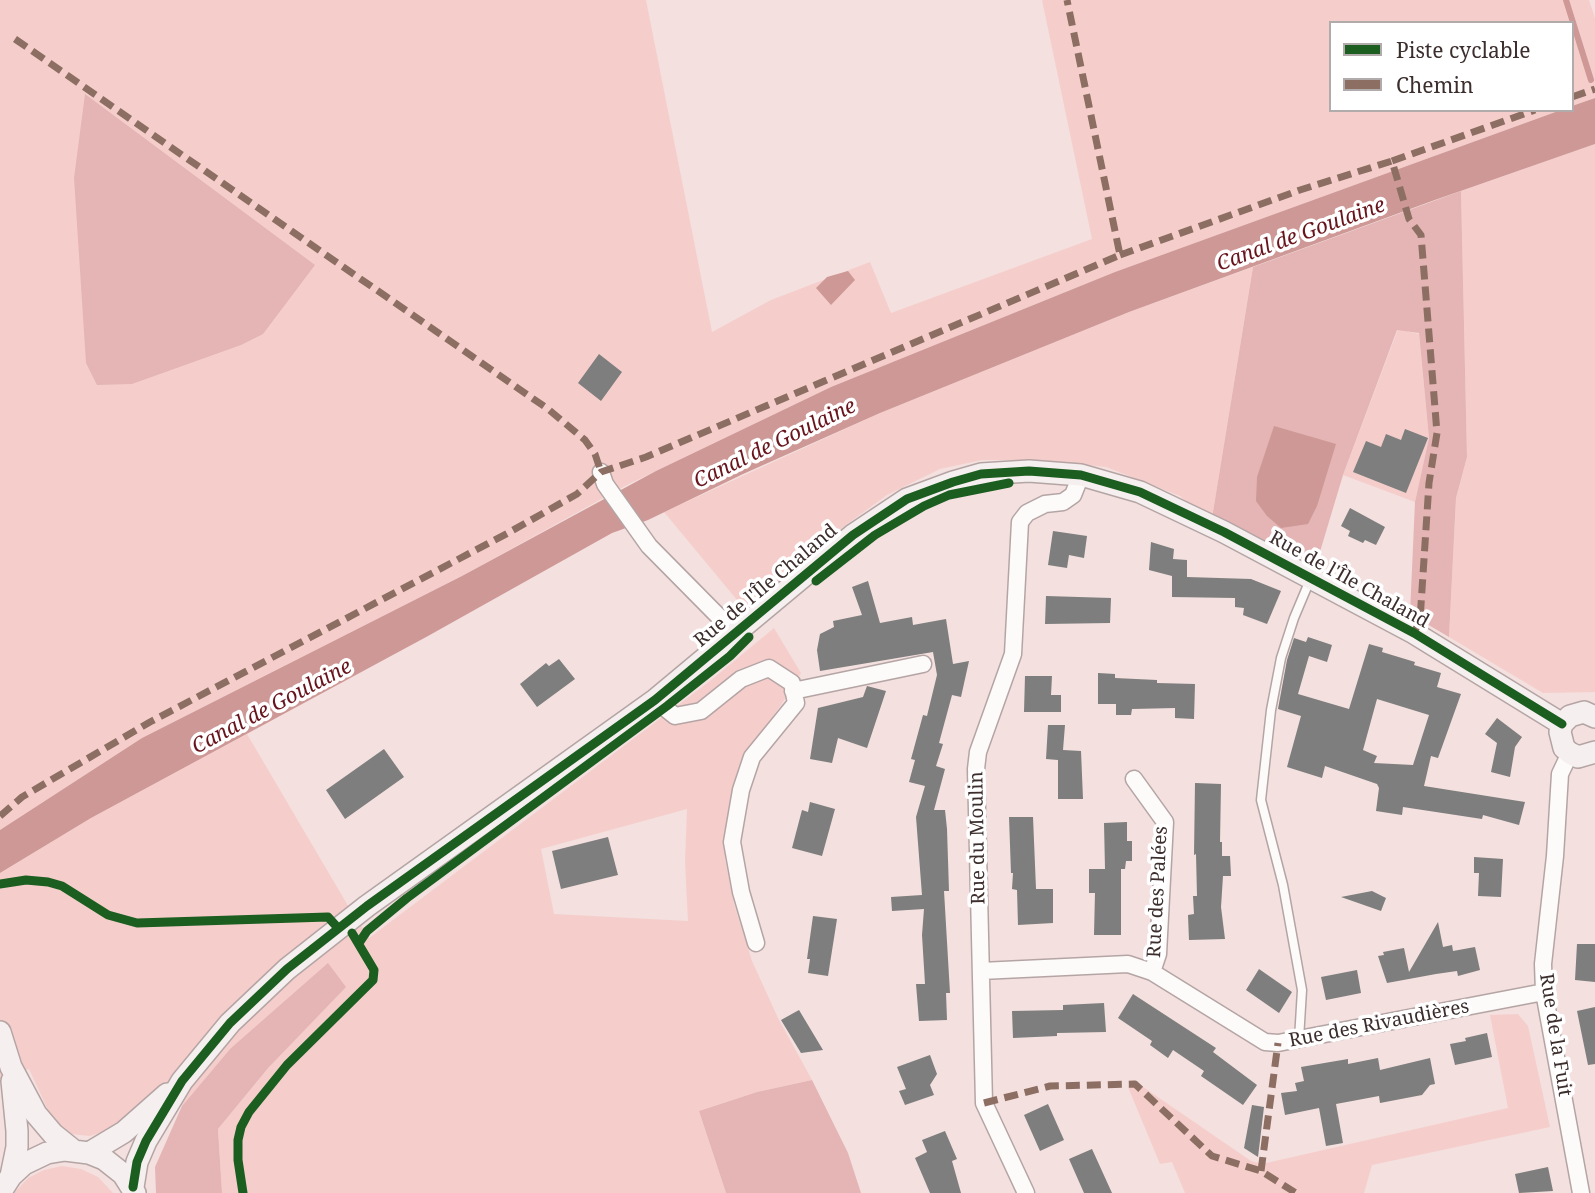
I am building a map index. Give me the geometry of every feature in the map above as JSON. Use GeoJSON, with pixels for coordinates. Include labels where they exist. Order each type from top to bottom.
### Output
{"type":"FeatureCollection","features":[{"type":"Feature","properties":{"kind":"street","name":"Rue de l'Île Chaland"},"geometry":{"type":"LineString","coordinates":[[134,1190],[137,1162],[146,1141],[182,1081],[230,1023],[287,969],[360,911],[655,701],[853,535],[907,499],[953,482],[1004,471],[1081,475],[1150,496],[1311,577],[1414,634],[1562,724]]}},
{"type":"Feature","properties":{"kind":"street","name":"Rue du Moulin"},"geometry":{"type":"LineString","coordinates":[[1026,1193],[984,1104],[976,769],[978,752],[1013,654],[1020,522],[1027,513],[1045,504],[1063,502],[1073,495],[1081,475]]}},
{"type":"Feature","properties":{"kind":"street"},"geometry":{"type":"LineString","coordinates":[[603,478],[649,546],[736,634]]}},
{"type":"Feature","properties":{"kind":"street"},"geometry":{"type":"LineString","coordinates":[[793,691],[923,664]]}},
{"type":"Feature","properties":{"kind":"street"},"geometry":{"type":"LineString","coordinates":[[655,701],[675,716],[701,711],[741,679],[769,668],[792,683],[796,703],[752,757],[741,790],[732,842],[741,892],[756,943]]}},
{"type":"Feature","properties":{"kind":"street"},"geometry":{"type":"LineString","coordinates":[[1595,717],[1584,712],[1570,716],[1562,724],[1560,740],[1570,753],[1578,757],[1595,752]]}},
{"type":"Feature","properties":{"kind":"street","name":"Rue de la Fuit"},"geometry":{"type":"LineString","coordinates":[[1570,753],[1560,774],[1544,992],[1580,1193]]}},
{"type":"Feature","properties":{"kind":"street","name":"Rue des Palées"},"geometry":{"type":"LineString","coordinates":[[1134,779],[1165,822],[1158,954],[1152,972]]}},
{"type":"Feature","properties":{"kind":"street","name":"Rue des Rivaudières"},"geometry":{"type":"LineString","coordinates":[[981,971],[1128,964],[1152,972],[1265,1042],[1278,1043],[1544,992]]}},
{"type":"Feature","properties":{"kind":"street"},"geometry":{"type":"LineString","coordinates":[[0,1032],[11,1067],[43,1125],[81,1151],[104,1159],[117,1168],[134,1190]]}},
{"type":"Feature","properties":{"kind":"street"},"geometry":{"type":"LineString","coordinates":[[3,1187],[17,1147],[11,1067]]}},
{"type":"Feature","properties":{"kind":"street","name":"Rue de l'Île Chaland"},"geometry":{"type":"LineString","coordinates":[[81,1151],[124,1132],[182,1081]]}},
{"type":"Feature","properties":{"kind":"street"},"geometry":{"type":"LineString","coordinates":[[3,1187],[24,1164],[39,1156],[56,1151],[81,1151]]}},
{"type":"Feature","properties":{"kind":"lane"},"geometry":{"type":"LineString","coordinates":[[1299,1040],[1302,990],[1283,885],[1261,800],[1271,710],[1281,658],[1311,577]]}},
{"type":"Feature","properties":{"kind":"shaded area"},"geometry":{"type":"Polygon","coordinates":[[[0,0],[646,0],[712,332],[771,300],[870,262],[891,313],[1092,239],[1042,0],[1589,0],[1595,18],[1595,98],[1574,105],[1574,21],[1329,21],[1329,112],[1555,112],[1115,272],[831,387],[627,485],[462,576],[142,738],[0,830],[0,0]]]}},
{"type":"Feature","properties":{"kind":"shaded area"},"geometry":{"type":"Polygon","coordinates":[[[85,94],[315,265],[263,334],[241,345],[132,384],[97,385],[86,363],[74,178],[85,94]]]}},
{"type":"Feature","properties":{"kind":"shaded area"},"geometry":{"type":"Polygon","coordinates":[[[1595,144],[1595,692],[1543,693],[1449,637],[1456,498],[1467,457],[1461,191],[1595,144]]]}},
{"type":"Feature","properties":{"kind":"shaded area"},"geometry":{"type":"Polygon","coordinates":[[[1461,191],[1467,457],[1456,498],[1449,637],[1410,614],[1415,502],[1429,438],[1419,333],[1397,330],[1343,475],[1316,565],[1212,518],[1253,267],[1461,191]]]}},
{"type":"Feature","properties":{"kind":"shaded area"},"geometry":{"type":"Polygon","coordinates":[[[1253,267],[1212,518],[1195,510],[1180,496],[1106,467],[1038,460],[982,460],[940,469],[887,495],[828,538],[747,612],[664,512],[880,413],[1129,312],[1253,267]]]}},
{"type":"Feature","properties":{"kind":"shaded area"},"geometry":{"type":"Polygon","coordinates":[[[1398,329],[1419,334],[1429,438],[1415,502],[1343,475],[1398,329]]]}},
{"type":"Feature","properties":{"kind":"shaded area"},"geometry":{"type":"Polygon","coordinates":[[[774,628],[801,673],[746,753],[728,818],[725,859],[734,904],[752,961],[778,1018],[812,1080],[757,1092],[699,1111],[726,1193],[222,1193],[218,1129],[269,1067],[230,1049],[182,1106],[156,1094],[126,1119],[108,1130],[90,1136],[70,1134],[53,1121],[29,1069],[0,1079],[0,873],[91,818],[247,734],[369,938],[710,681],[774,628]],[[687,809],[541,849],[554,914],[688,921],[685,862],[687,809]]]}},
{"type":"Feature","properties":{"kind":"shaded area"},"geometry":{"type":"Polygon","coordinates":[[[328,963],[346,987],[269,1067],[218,1129],[222,1193],[156,1193],[155,1167],[182,1106],[230,1049],[328,963]]]}},
{"type":"Feature","properties":{"kind":"shaded area"},"geometry":{"type":"Polygon","coordinates":[[[1518,1014],[1528,1026],[1550,1127],[1372,1165],[1364,1193],[1185,1193],[1172,1162],[1160,1164],[1128,1087],[1133,1080],[1251,1161],[1262,1164],[1508,1108],[1490,1015],[1518,1014]]]}},
{"type":"Feature","properties":{"kind":"shaded area"},"geometry":{"type":"Polygon","coordinates":[[[812,1080],[848,1153],[861,1193],[726,1193],[699,1111],[757,1092],[812,1080]]]}},
{"type":"Feature","properties":{"kind":"shaded area"},"geometry":{"type":"Polygon","coordinates":[[[62,1166],[81,1169],[98,1177],[113,1193],[14,1193],[28,1178],[44,1170],[62,1166]]]}},
{"type":"Feature","properties":{"kind":"water","name":"Canal de Goulaine"},"geometry":{"type":"Polygon","coordinates":[[[1595,98],[1595,144],[1129,312],[880,413],[648,520],[612,533],[91,818],[0,873],[0,830],[142,738],[462,576],[656,471],[831,387],[1115,272],[1555,112],[1574,112],[1574,105],[1595,98]]]}},
{"type":"Feature","properties":{"kind":"water"},"geometry":{"type":"Polygon","coordinates":[[[848,271],[855,280],[831,305],[816,288],[827,277],[848,271]]]}},
{"type":"Feature","properties":{"kind":"water"},"geometry":{"type":"Polygon","coordinates":[[[1274,426],[1336,444],[1317,506],[1308,524],[1281,528],[1267,516],[1256,501],[1257,477],[1274,426]]]}},
{"type":"Feature","properties":{"kind":"building"},"geometry":{"type":"Polygon","coordinates":[[[599,354],[622,372],[601,401],[578,383],[599,354]]]}},
{"type":"Feature","properties":{"kind":"building"},"geometry":{"type":"Polygon","coordinates":[[[1405,429],[1428,438],[1406,493],[1353,472],[1366,441],[1381,447],[1386,434],[1401,440],[1405,429]]]}},
{"type":"Feature","properties":{"kind":"building"},"geometry":{"type":"Polygon","coordinates":[[[1350,508],[1385,527],[1376,545],[1348,536],[1350,531],[1341,526],[1350,508]]]}},
{"type":"Feature","properties":{"kind":"building"},"geometry":{"type":"Polygon","coordinates":[[[1053,531],[1087,536],[1084,558],[1069,555],[1067,568],[1048,565],[1053,531]]]}},
{"type":"Feature","properties":{"kind":"building"},"geometry":{"type":"Polygon","coordinates":[[[1151,542],[1174,549],[1173,559],[1187,560],[1187,577],[1251,579],[1281,591],[1267,624],[1243,615],[1244,608],[1235,607],[1235,598],[1172,597],[1172,576],[1149,570],[1151,542]]]}},
{"type":"Feature","properties":{"kind":"building"},"geometry":{"type":"Polygon","coordinates":[[[868,581],[880,623],[912,617],[913,625],[946,619],[953,664],[969,661],[961,697],[952,695],[939,743],[943,744],[936,766],[945,769],[934,810],[945,810],[947,829],[949,891],[944,891],[950,993],[946,993],[947,1020],[919,1021],[916,984],[925,984],[922,935],[924,909],[892,911],[891,897],[922,895],[916,817],[925,786],[909,782],[915,760],[911,759],[923,715],[927,716],[937,675],[933,652],[820,671],[817,650],[820,634],[834,627],[833,621],[862,615],[852,587],[868,581]]]}},
{"type":"Feature","properties":{"kind":"building"},"geometry":{"type":"Polygon","coordinates":[[[1046,596],[1111,598],[1110,623],[1045,624],[1046,596]]]}},
{"type":"Feature","properties":{"kind":"building"},"geometry":{"type":"Polygon","coordinates":[[[1308,637],[1332,645],[1327,662],[1309,656],[1298,694],[1349,709],[1369,644],[1383,648],[1382,652],[1415,662],[1414,665],[1441,673],[1437,687],[1461,694],[1438,758],[1431,756],[1424,786],[1525,802],[1519,825],[1483,815],[1482,819],[1403,807],[1402,815],[1376,811],[1379,788],[1377,784],[1325,766],[1322,778],[1287,767],[1301,716],[1278,709],[1294,638],[1306,642],[1308,637]],[[1377,699],[1363,750],[1377,756],[1374,763],[1413,765],[1429,715],[1377,699]]]}},
{"type":"Feature","properties":{"kind":"building"},"geometry":{"type":"Polygon","coordinates":[[[559,659],[575,679],[537,707],[520,684],[546,663],[549,666],[559,659]]]}},
{"type":"Feature","properties":{"kind":"building"},"geometry":{"type":"Polygon","coordinates":[[[1098,673],[1115,674],[1115,678],[1157,680],[1157,683],[1195,684],[1194,719],[1175,718],[1175,708],[1132,709],[1131,715],[1116,715],[1116,704],[1098,704],[1098,673]]]}},
{"type":"Feature","properties":{"kind":"building"},"geometry":{"type":"Polygon","coordinates":[[[1025,676],[1052,676],[1051,695],[1061,695],[1061,712],[1024,712],[1025,676]]]}},
{"type":"Feature","properties":{"kind":"building"},"geometry":{"type":"Polygon","coordinates":[[[867,686],[886,691],[867,748],[838,738],[832,763],[810,759],[818,708],[863,697],[867,686]]]}},
{"type":"Feature","properties":{"kind":"building"},"geometry":{"type":"Polygon","coordinates":[[[1497,718],[1522,737],[1515,747],[1510,777],[1491,772],[1497,743],[1485,734],[1497,718]]]}},
{"type":"Feature","properties":{"kind":"building"},"geometry":{"type":"Polygon","coordinates":[[[1048,725],[1065,725],[1063,750],[1081,751],[1083,799],[1058,799],[1058,760],[1046,759],[1048,725]]]}},
{"type":"Feature","properties":{"kind":"building"},"geometry":{"type":"Polygon","coordinates":[[[384,749],[404,777],[345,819],[326,790],[384,749]]]}},
{"type":"Feature","properties":{"kind":"building"},"geometry":{"type":"Polygon","coordinates":[[[1195,783],[1221,784],[1220,842],[1222,856],[1230,856],[1231,876],[1223,876],[1221,907],[1225,939],[1189,940],[1188,915],[1194,914],[1193,896],[1197,896],[1196,854],[1194,855],[1195,783]]]}},
{"type":"Feature","properties":{"kind":"building"},"geometry":{"type":"Polygon","coordinates":[[[810,802],[835,809],[822,856],[792,848],[802,810],[808,812],[810,802]]]}},
{"type":"Feature","properties":{"kind":"building"},"geometry":{"type":"Polygon","coordinates":[[[1009,817],[1033,817],[1036,889],[1053,889],[1053,923],[1018,925],[1017,890],[1012,889],[1009,817]]]}},
{"type":"Feature","properties":{"kind":"building"},"geometry":{"type":"Polygon","coordinates":[[[1127,822],[1127,841],[1132,841],[1132,861],[1126,861],[1125,869],[1121,869],[1121,935],[1094,935],[1095,893],[1089,893],[1089,869],[1105,869],[1104,823],[1127,822]]]}},
{"type":"Feature","properties":{"kind":"building"},"geometry":{"type":"Polygon","coordinates":[[[608,837],[618,875],[561,889],[552,851],[608,837]]]}},
{"type":"Feature","properties":{"kind":"building"},"geometry":{"type":"Polygon","coordinates":[[[1474,857],[1503,859],[1501,897],[1478,896],[1479,873],[1474,873],[1474,857]]]}},
{"type":"Feature","properties":{"kind":"building"},"geometry":{"type":"Polygon","coordinates":[[[1372,891],[1386,898],[1381,911],[1341,897],[1372,891]]]}},
{"type":"Feature","properties":{"kind":"building"},"geometry":{"type":"Polygon","coordinates":[[[813,916],[837,919],[828,976],[808,973],[810,959],[807,959],[813,916]]]}},
{"type":"Feature","properties":{"kind":"building"},"geometry":{"type":"Polygon","coordinates":[[[1438,922],[1443,947],[1452,945],[1453,951],[1475,947],[1480,970],[1458,976],[1457,971],[1387,983],[1378,956],[1384,955],[1383,952],[1404,948],[1409,972],[1438,922]]]}},
{"type":"Feature","properties":{"kind":"building"},"geometry":{"type":"Polygon","coordinates":[[[1577,944],[1595,944],[1595,982],[1575,980],[1577,944]]]}},
{"type":"Feature","properties":{"kind":"building"},"geometry":{"type":"Polygon","coordinates":[[[1259,969],[1292,992],[1279,1013],[1246,990],[1259,969]]]}},
{"type":"Feature","properties":{"kind":"building"},"geometry":{"type":"Polygon","coordinates":[[[1357,970],[1361,993],[1326,1000],[1321,977],[1357,970]]]}},
{"type":"Feature","properties":{"kind":"building"},"geometry":{"type":"Polygon","coordinates":[[[1133,994],[1216,1048],[1213,1052],[1257,1085],[1243,1105],[1201,1076],[1204,1071],[1173,1050],[1168,1058],[1150,1045],[1152,1041],[1118,1018],[1133,994]]]}},
{"type":"Feature","properties":{"kind":"building"},"geometry":{"type":"Polygon","coordinates":[[[1104,1003],[1106,1032],[1057,1033],[1057,1036],[1013,1038],[1012,1011],[1063,1010],[1063,1005],[1104,1003]]]}},
{"type":"Feature","properties":{"kind":"building"},"geometry":{"type":"Polygon","coordinates":[[[1595,1007],[1595,1064],[1588,1065],[1577,1011],[1595,1007]]]}},
{"type":"Feature","properties":{"kind":"building"},"geometry":{"type":"Polygon","coordinates":[[[799,1010],[823,1050],[801,1053],[781,1020],[799,1010]]]}},
{"type":"Feature","properties":{"kind":"building"},"geometry":{"type":"Polygon","coordinates":[[[1487,1033],[1492,1057],[1455,1065],[1450,1044],[1487,1033]]]}},
{"type":"Feature","properties":{"kind":"building"},"geometry":{"type":"Polygon","coordinates":[[[930,1055],[937,1074],[930,1085],[934,1095],[905,1105],[899,1091],[906,1089],[897,1067],[930,1055]]]}},
{"type":"Feature","properties":{"kind":"building"},"geometry":{"type":"Polygon","coordinates":[[[1378,1058],[1380,1070],[1430,1058],[1435,1084],[1430,1085],[1422,1095],[1380,1103],[1379,1096],[1336,1104],[1343,1143],[1326,1146],[1319,1108],[1285,1115],[1281,1093],[1297,1091],[1295,1083],[1304,1081],[1301,1067],[1348,1059],[1348,1064],[1378,1058]]]}},
{"type":"Feature","properties":{"kind":"building"},"geometry":{"type":"Polygon","coordinates":[[[1048,1104],[1064,1140],[1040,1151],[1024,1115],[1048,1104]]]}},
{"type":"Feature","properties":{"kind":"building"},"geometry":{"type":"Polygon","coordinates":[[[1252,1105],[1264,1107],[1258,1157],[1244,1148],[1252,1105]]]}},
{"type":"Feature","properties":{"kind":"building"},"geometry":{"type":"Polygon","coordinates":[[[945,1131],[957,1159],[952,1161],[961,1193],[930,1193],[915,1158],[927,1152],[922,1140],[945,1131]]]}},
{"type":"Feature","properties":{"kind":"building"},"geometry":{"type":"Polygon","coordinates":[[[1092,1149],[1112,1193],[1084,1193],[1069,1159],[1092,1149]]]}},
{"type":"Feature","properties":{"kind":"building"},"geometry":{"type":"Polygon","coordinates":[[[1548,1167],[1553,1191],[1519,1193],[1515,1174],[1548,1167]]]}},
{"type":"Feature","properties":{"kind":"waterway"},"geometry":{"type":"LineString","coordinates":[[1566,0],[1573,21]]}},
{"type":"Feature","properties":{"kind":"waterway"},"geometry":{"type":"LineString","coordinates":[[1574,26],[1591,80]]}},
{"type":"Feature","properties":{"kind":"marked path"},"geometry":{"type":"LineString","coordinates":[[0,816],[22,797],[150,722],[577,494],[601,472],[646,457],[1120,255],[1067,0]]}},
{"type":"Feature","properties":{"kind":"marked path"},"geometry":{"type":"LineString","coordinates":[[15,39],[548,409],[585,440],[595,454],[601,472]]}},
{"type":"Feature","properties":{"kind":"marked path"},"geometry":{"type":"LineString","coordinates":[[1574,96],[1595,89]]}},
{"type":"Feature","properties":{"kind":"marked path"},"geometry":{"type":"LineString","coordinates":[[1392,161],[1529,112]]}},
{"type":"Feature","properties":{"kind":"marked path"},"geometry":{"type":"LineString","coordinates":[[1120,255],[1300,190],[1392,161],[1409,219],[1421,235],[1437,433],[1429,483],[1420,620],[1414,633]]}},
{"type":"Feature","properties":{"kind":"marked path"},"geometry":{"type":"LineString","coordinates":[[1261,1171],[1278,1043]]}},
{"type":"Feature","properties":{"kind":"marked path"},"geometry":{"type":"LineString","coordinates":[[984,1103],[1050,1086],[1135,1084],[1212,1156],[1261,1171],[1296,1193]]}},
{"type":"Feature","properties":{"kind":"cycle path"},"geometry":{"type":"LineString","coordinates":[[133,1187],[137,1162],[146,1141],[182,1081],[230,1023],[287,969],[367,906],[655,700],[853,535],[907,499],[953,482],[981,474],[1029,471],[1081,475],[1140,492],[1224,532],[1414,633],[1562,724]]}},
{"type":"Feature","properties":{"kind":"cycle path"},"geometry":{"type":"LineString","coordinates":[[816,581],[875,535],[924,506],[949,495],[1009,483]]}},
{"type":"Feature","properties":{"kind":"cycle path"},"geometry":{"type":"LineString","coordinates":[[359,943],[367,931],[407,898],[667,706],[730,656],[749,637]]}},
{"type":"Feature","properties":{"kind":"cycle path"},"geometry":{"type":"LineString","coordinates":[[0,884],[26,880],[48,882],[62,886],[108,915],[137,923],[328,917],[338,928]]}},
{"type":"Feature","properties":{"kind":"cycle path"},"geometry":{"type":"LineString","coordinates":[[243,1193],[238,1140],[249,1112],[287,1065],[373,980],[374,970],[352,933]]}}]}
